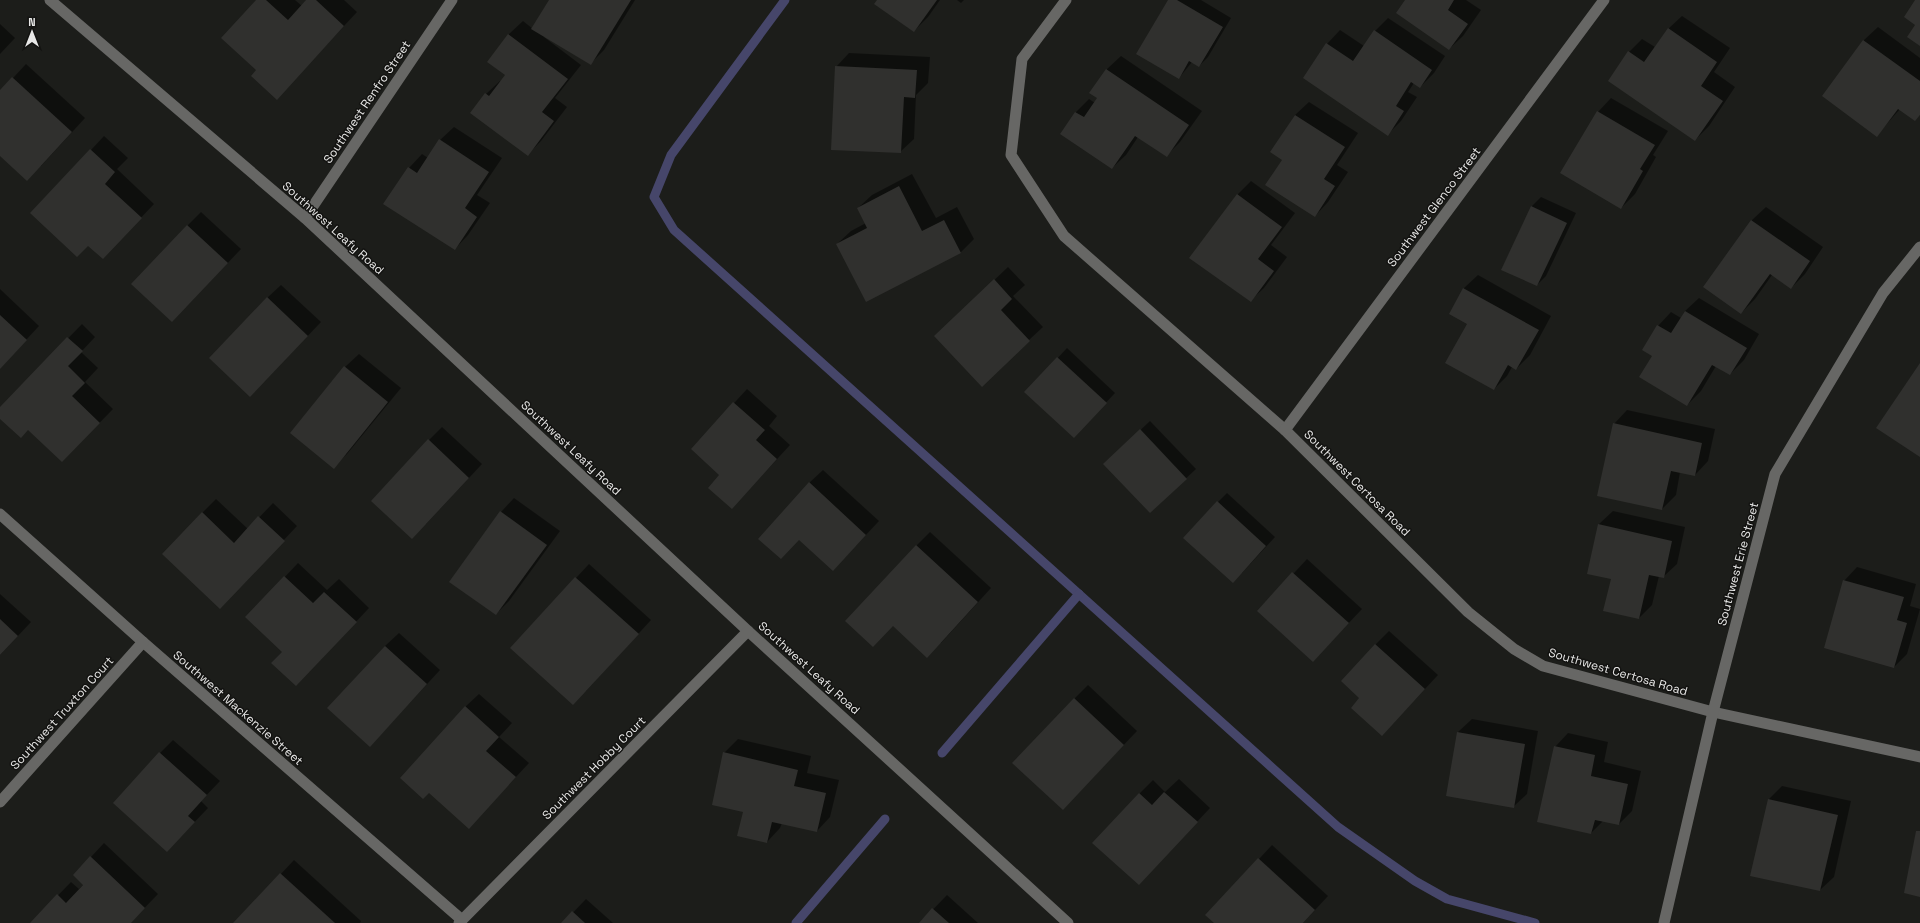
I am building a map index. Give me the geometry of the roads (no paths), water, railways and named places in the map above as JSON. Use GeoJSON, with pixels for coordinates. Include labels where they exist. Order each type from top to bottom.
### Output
{"type":"FeatureCollection","features":[{"type":"Feature","properties":{"kind":"street","name":"Southwest Leafy Road"},"geometry":{"type":"LineString","coordinates":[[50,0],[305,218],[748,631],[1068,923]]}},
{"type":"Feature","properties":{"kind":"street","name":"Southwest Renfro Street"},"geometry":{"type":"LineString","coordinates":[[305,218],[452,0]]}},
{"type":"Feature","properties":{"kind":"street","name":"Southwest Certosa Road"},"geometry":{"type":"LineString","coordinates":[[1066,0],[1022,59],[1011,155],[1064,236],[1285,430],[1468,612],[1514,649],[1543,666],[1712,712],[1920,756]]}},
{"type":"Feature","properties":{"kind":"street","name":"Southwest Glenco Street"},"geometry":{"type":"LineString","coordinates":[[1285,430],[1604,0]]}},
{"type":"Feature","properties":{"kind":"street","name":"Southwest Erie Street"},"geometry":{"type":"LineString","coordinates":[[1664,923],[1712,712],[1775,474],[1883,293],[1920,247]]}},
{"type":"Feature","properties":{"kind":"street","name":"Southwest Mackenzie Street"},"geometry":{"type":"LineString","coordinates":[[0,514],[142,642],[461,921]]}},
{"type":"Feature","properties":{"kind":"street","name":"Southwest Hobby Court"},"geometry":{"type":"LineString","coordinates":[[461,921],[748,631]]}},
{"type":"Feature","properties":{"kind":"street","name":"Southwest Truxton Court"},"geometry":{"type":"LineString","coordinates":[[0,802],[142,642]]}},
{"type":"Feature","properties":{"kind":"waterway"},"geometry":{"type":"LineString","coordinates":[[785,0],[671,155],[654,197],[674,230],[1338,827],[1415,881],[1447,899],[1535,923]]}},
{"type":"Feature","properties":{"kind":"waterway"},"geometry":{"type":"LineString","coordinates":[[942,753],[1079,594]]}},
{"type":"Feature","properties":{"kind":"waterway"},"geometry":{"type":"LineString","coordinates":[[796,923],[885,819]]}}]}
